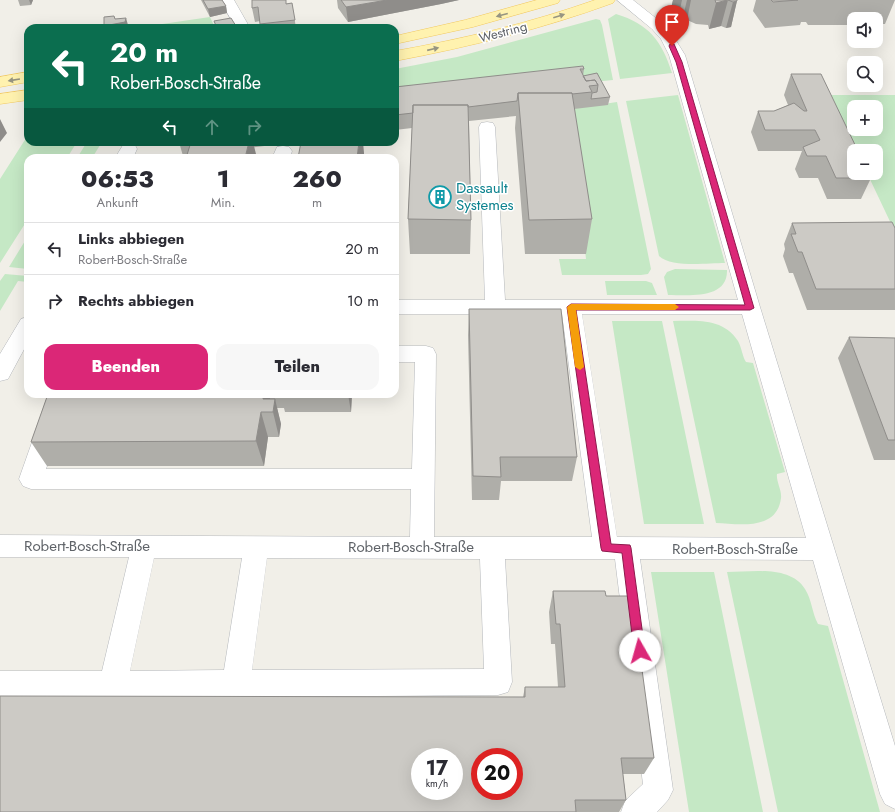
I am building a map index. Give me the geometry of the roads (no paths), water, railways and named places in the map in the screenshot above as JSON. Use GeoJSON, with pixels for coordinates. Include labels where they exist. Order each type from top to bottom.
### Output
{"type":"FeatureCollection","features":[{"type":"Feature","properties":{"kind":"main road","name":"Westring"},"geometry":{"type":"LineString","coordinates":[[399,39],[468,24],[553,0]]}},
{"type":"Feature","properties":{"kind":"main road","name":"Westring"},"geometry":{"type":"LineString","coordinates":[[399,55],[484,38],[608,0]]}},
{"type":"Feature","properties":{"kind":"main road"},"geometry":{"type":"LineString","coordinates":[[0,82],[24,78]]}},
{"type":"Feature","properties":{"kind":"main road"},"geometry":{"type":"LineString","coordinates":[[0,99],[24,95]]}},
{"type":"Feature","properties":{"kind":"street"},"geometry":{"type":"LineString","coordinates":[[227,0],[241,24]]}},
{"type":"Feature","properties":{"kind":"street","name":"Robert-Bosch-Straße"},"geometry":{"type":"LineString","coordinates":[[624,0],[657,26],[668,37],[677,55],[750,308],[895,794]]}},
{"type":"Feature","properties":{"kind":"street"},"geometry":{"type":"LineString","coordinates":[[487,127],[494,308]]}},
{"type":"Feature","properties":{"kind":"street"},"geometry":{"type":"LineString","coordinates":[[399,307],[750,308]]}},
{"type":"Feature","properties":{"kind":"street"},"geometry":{"type":"LineString","coordinates":[[571,307],[616,548],[658,790],[636,812]]}},
{"type":"Feature","properties":{"kind":"street"},"geometry":{"type":"LineString","coordinates":[[0,373],[24,331]]}},
{"type":"Feature","properties":{"kind":"street"},"geometry":{"type":"LineString","coordinates":[[399,354],[426,354],[422,547]]}},
{"type":"Feature","properties":{"kind":"street"},"geometry":{"type":"LineString","coordinates":[[59,398],[31,478],[423,479]]}},
{"type":"Feature","properties":{"kind":"street","name":"Robert-Bosch-Straße"},"geometry":{"type":"LineString","coordinates":[[0,546],[822,549]]}},
{"type":"Feature","properties":{"kind":"street"},"geometry":{"type":"LineString","coordinates":[[113,684],[144,546]]}},
{"type":"Feature","properties":{"kind":"street"},"geometry":{"type":"LineString","coordinates":[[236,684],[256,546]]}},
{"type":"Feature","properties":{"kind":"street"},"geometry":{"type":"LineString","coordinates":[[0,685],[498,682],[492,548]]}},
{"type":"Feature","properties":{"kind":"place","name":"Dassault Systemes"},"geometry":{"type":"Point","coordinates":[440,197]}}]}
